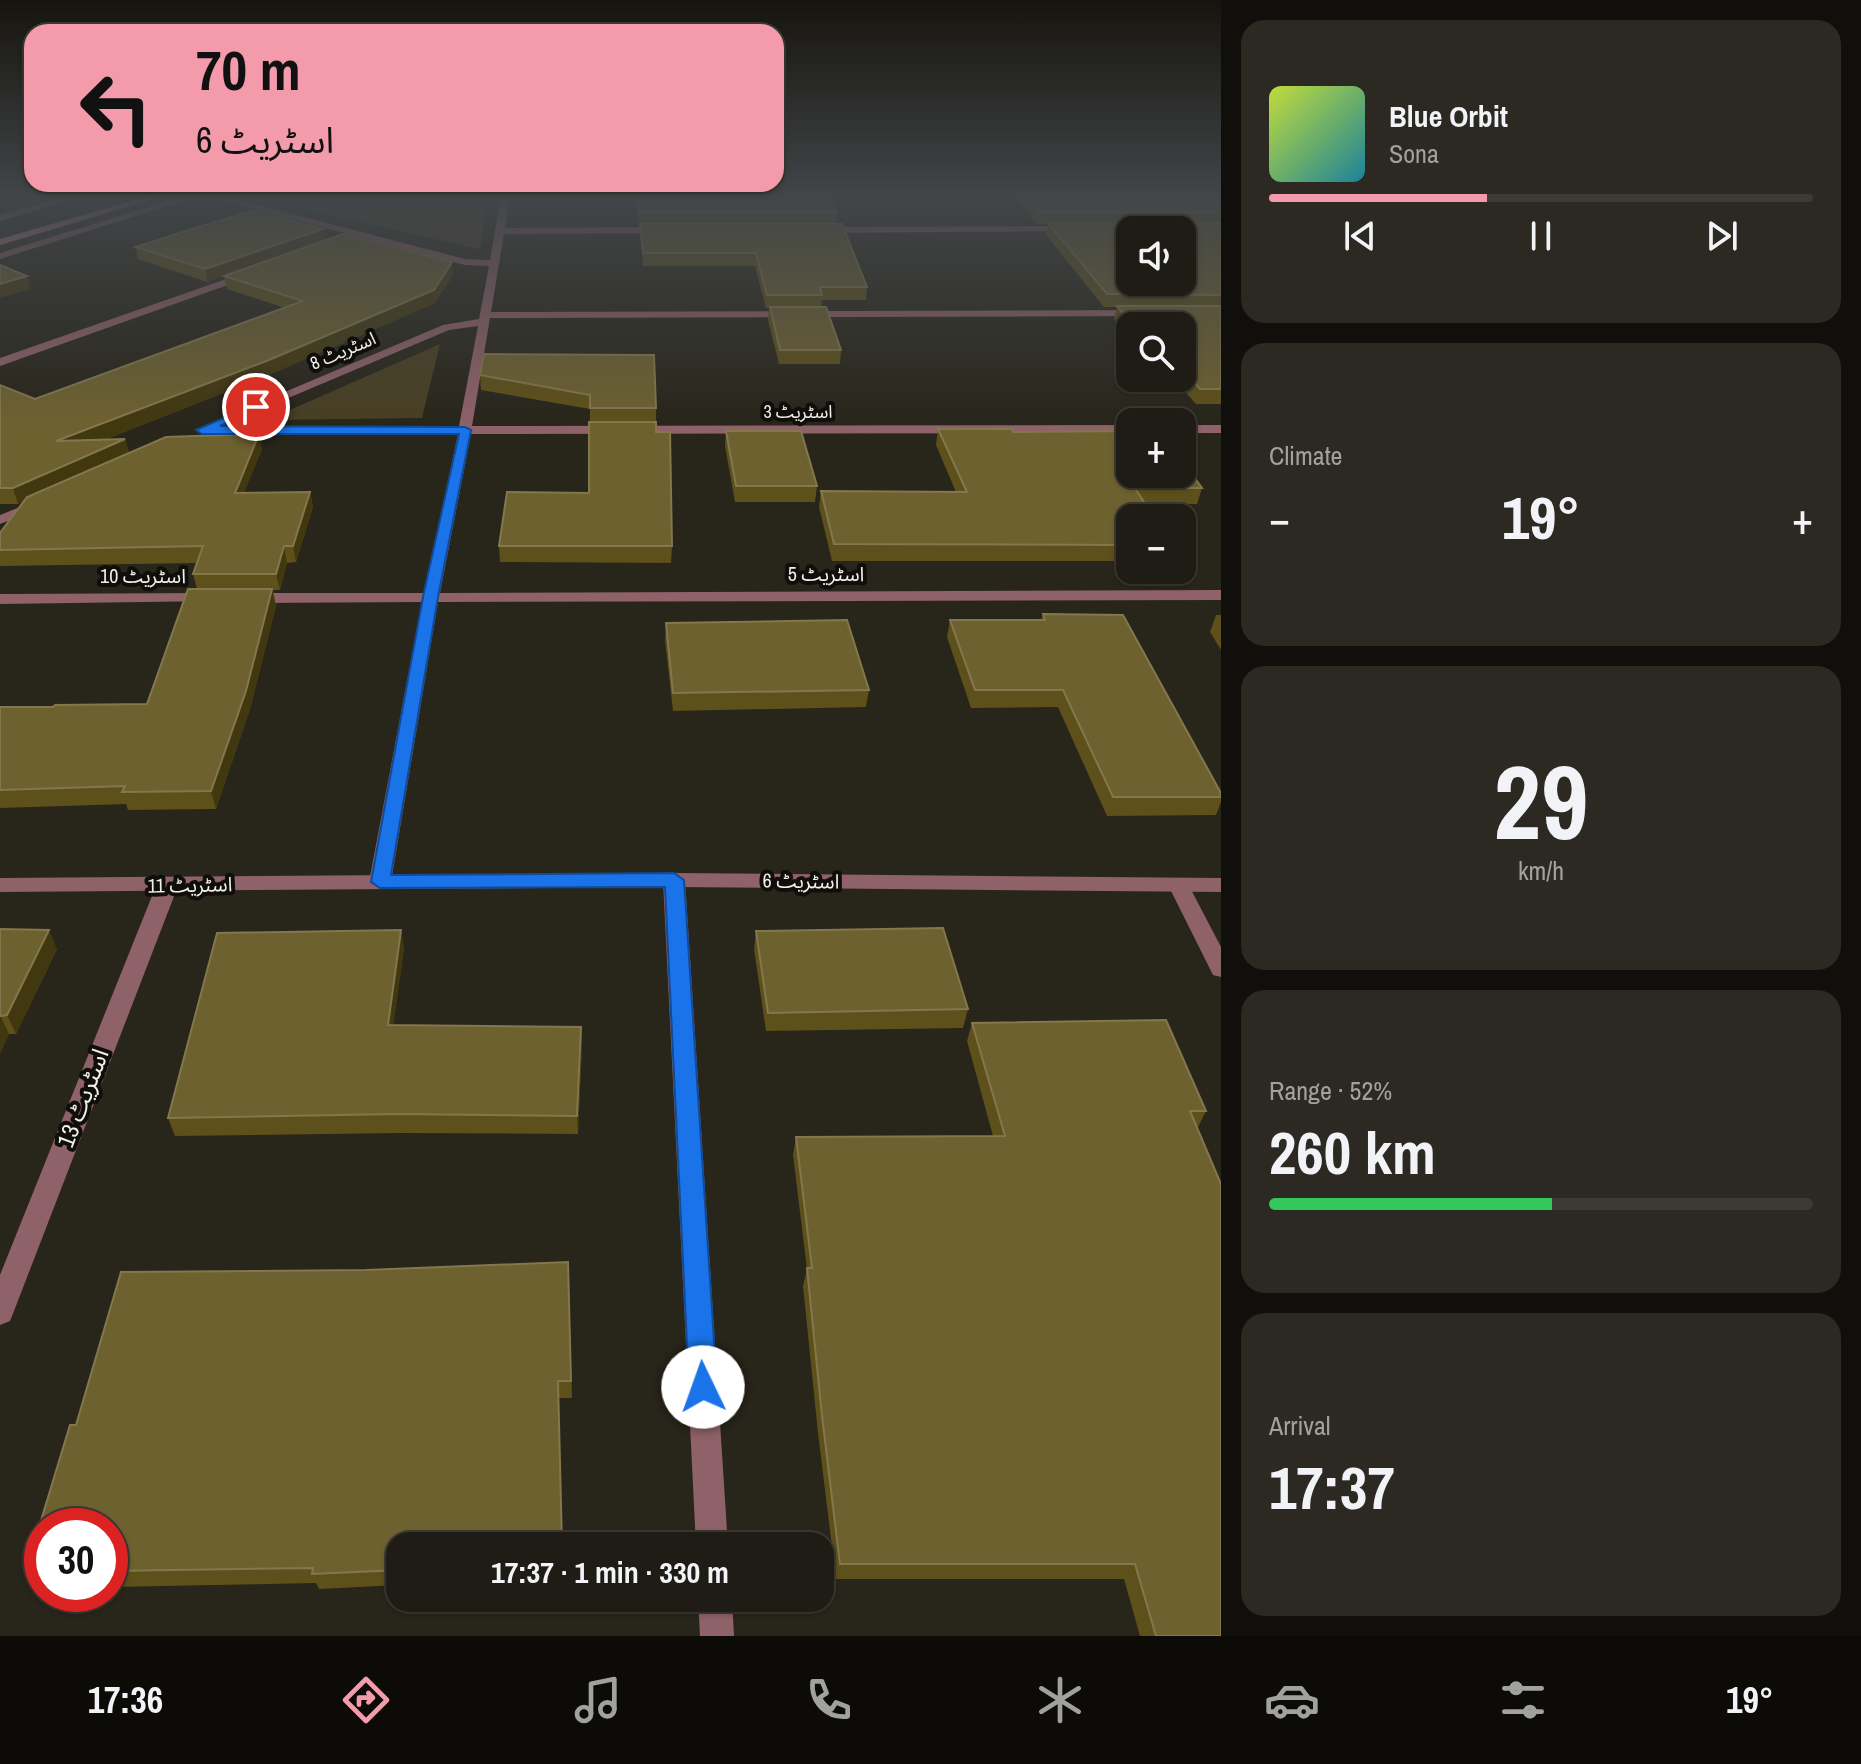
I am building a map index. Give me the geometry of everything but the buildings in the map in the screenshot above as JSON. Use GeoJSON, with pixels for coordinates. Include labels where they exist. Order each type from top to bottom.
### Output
{"type":"FeatureCollection","features":[{"type":"Feature","properties":{"kind":"street"},"geometry":{"type":"LineString","coordinates":[[0,362],[253,272]]}},
{"type":"Feature","properties":{"kind":"street"},"geometry":{"type":"LineString","coordinates":[[380,882],[492,272]]}},
{"type":"Feature","properties":{"kind":"street","name":"اسٹریٹ 8"},"geometry":{"type":"LineString","coordinates":[[187,436],[447,327],[484,318],[1116,313]]}},
{"type":"Feature","properties":{"kind":"street","name":"اسٹریٹ 3"},"geometry":{"type":"LineString","coordinates":[[202,430],[1116,429]]}},
{"type":"Feature","properties":{"kind":"street"},"geometry":{"type":"LineString","coordinates":[[1196,429],[1221,429]]}},
{"type":"Feature","properties":{"kind":"street"},"geometry":{"type":"LineString","coordinates":[[0,520],[58,494]]}},
{"type":"Feature","properties":{"kind":"street","name":"اسٹریٹ 5"},"geometry":{"type":"LineString","coordinates":[[431,597],[1221,595]]}},
{"type":"Feature","properties":{"kind":"street","name":"اسٹریٹ 10"},"geometry":{"type":"LineString","coordinates":[[0,599],[431,597]]}},
{"type":"Feature","properties":{"kind":"street"},"geometry":{"type":"LineString","coordinates":[[674,880],[711,1532]]}},
{"type":"Feature","properties":{"kind":"street","name":"اسٹریٹ 6"},"geometry":{"type":"LineString","coordinates":[[380,882],[674,880],[1221,885]]}},
{"type":"Feature","properties":{"kind":"street","name":"اسٹریٹ 11"},"geometry":{"type":"LineString","coordinates":[[0,885],[380,882]]}},
{"type":"Feature","properties":{"kind":"street"},"geometry":{"type":"LineString","coordinates":[[1179,885],[1221,969]]}},
{"type":"Feature","properties":{"kind":"street","name":"اسٹریٹ 13"},"geometry":{"type":"LineString","coordinates":[[0,1311],[167,886]]}},
{"type":"Feature","properties":{"kind":"street"},"geometry":{"type":"LineString","coordinates":[[716,1612],[717,1636]]}},
{"type":"Feature","properties":{"kind":"shaded area"},"geometry":{"type":"Polygon","coordinates":[[[440,344],[422,418],[267,420],[440,344]]]}},
{"type":"Feature","properties":{"kind":"route"},"geometry":{"type":"LineString","coordinates":[[256,407],[202,430],[465,430],[431,597],[380,882],[674,880],[703,1387]]}}]}
